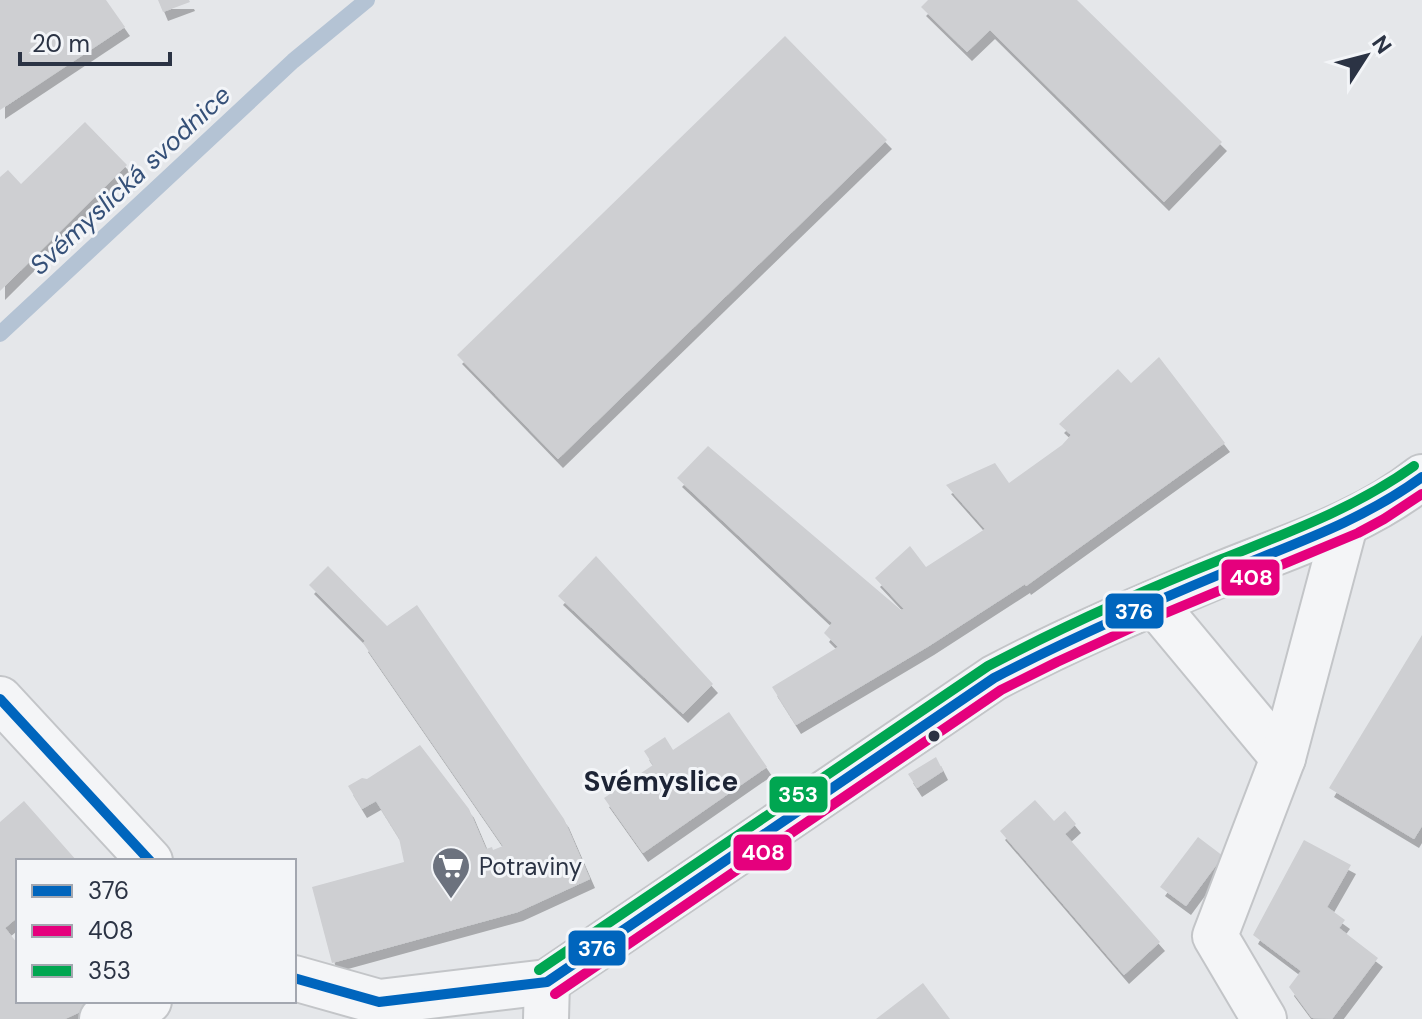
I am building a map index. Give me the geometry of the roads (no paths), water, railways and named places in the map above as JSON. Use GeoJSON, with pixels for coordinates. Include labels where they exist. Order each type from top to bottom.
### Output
{"type":"FeatureCollection","features":[{"type":"Feature","properties":{"kind":"street"},"geometry":{"type":"LineString","coordinates":[[296,979],[379,1002],[546,1000],[994,678],[1039,654],[1154,603],[1345,525],[1422,477]]}},
{"type":"Feature","properties":{"kind":"street"},"geometry":{"type":"LineString","coordinates":[[1264,1019],[1215,936],[1283,758],[1345,525]]}},
{"type":"Feature","properties":{"kind":"street"},"geometry":{"type":"LineString","coordinates":[[1154,603],[1283,758]]}},
{"type":"Feature","properties":{"kind":"street"},"geometry":{"type":"LineString","coordinates":[[0,699],[148,859]]}},
{"type":"Feature","properties":{"kind":"street"},"geometry":{"type":"LineString","coordinates":[[102,1019],[144,1003]]}},
{"type":"Feature","properties":{"kind":"waterway","name":"Svémyslická svodnice"},"geometry":{"type":"LineString","coordinates":[[0,334],[293,61],[367,0]]}},
{"type":"Feature","properties":{"kind":"place","name":"Potraviny"},"geometry":{"type":"Point","coordinates":[451,900]}},
{"type":"Feature","properties":{"kind":"district","name":"Svémyslice"},"geometry":{"type":"Point","coordinates":[661,781]}}]}
